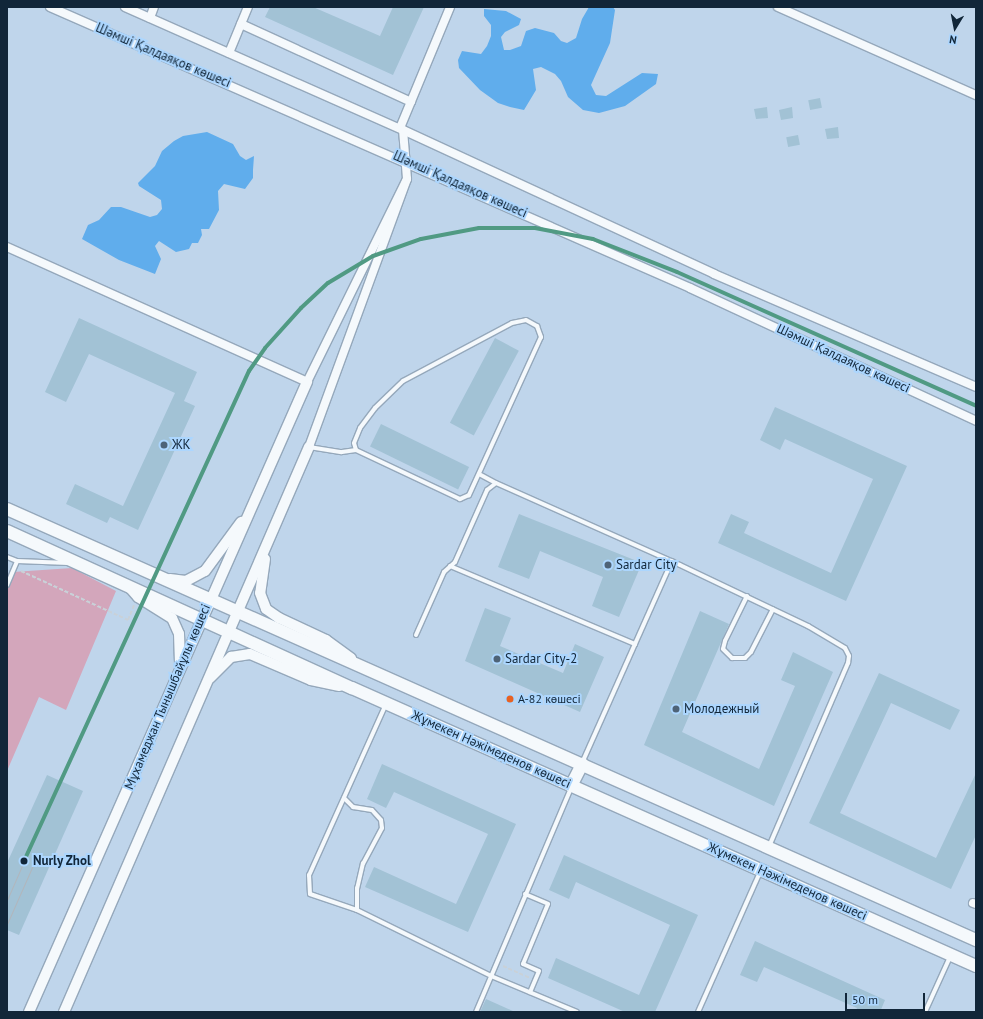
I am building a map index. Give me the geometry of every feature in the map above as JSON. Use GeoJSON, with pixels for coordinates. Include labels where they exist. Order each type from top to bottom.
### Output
{"type":"FeatureCollection","features":[{"type":"Feature","properties":{"kind":"main road","name":"Жұмекен Нәжімеденов көшесі"},"geometry":{"type":"LineString","coordinates":[[7,509],[769,846],[976,940]]}},
{"type":"Feature","properties":{"kind":"main road","name":"Жұмекен Нәжімеденов көшесі"},"geometry":{"type":"LineString","coordinates":[[7,531],[387,704],[976,966]]}},
{"type":"Feature","properties":{"kind":"main road"},"geometry":{"type":"LineString","coordinates":[[572,786],[582,764]]}},
{"type":"Feature","properties":{"kind":"street","name":"Шәмші Қалдаяқов көшесі"},"geometry":{"type":"LineString","coordinates":[[50,7],[407,162],[690,288],[976,421]]}},
{"type":"Feature","properties":{"kind":"street","name":"Шәмші Қалдаяқов көшесі"},"geometry":{"type":"LineString","coordinates":[[125,7],[402,129],[714,274],[976,387]]}},
{"type":"Feature","properties":{"kind":"street"},"geometry":{"type":"LineString","coordinates":[[150,18],[154,7]]}},
{"type":"Feature","properties":{"kind":"street"},"geometry":{"type":"LineString","coordinates":[[228,53],[248,7]]}},
{"type":"Feature","properties":{"kind":"street"},"geometry":{"type":"LineString","coordinates":[[64,1012],[204,684],[239,611],[309,447],[407,179],[407,162],[402,129],[411,102],[450,7]]}},
{"type":"Feature","properties":{"kind":"street"},"geometry":{"type":"LineString","coordinates":[[778,7],[976,96]]}},
{"type":"Feature","properties":{"kind":"street"},"geometry":{"type":"LineString","coordinates":[[241,24],[411,102]]}},
{"type":"Feature","properties":{"kind":"street"},"geometry":{"type":"LineString","coordinates":[[7,247],[307,382],[407,179]]}},
{"type":"Feature","properties":{"kind":"street","name":"Мұхамеджан Тынышбайұлы көшесі"},"geometry":{"type":"LineString","coordinates":[[29,1012],[180,674],[211,598],[307,382]]}},
{"type":"Feature","properties":{"kind":"street"},"geometry":{"type":"LineString","coordinates":[[165,578],[186,581],[205,571],[250,511]]}},
{"type":"Feature","properties":{"kind":"street"},"geometry":{"type":"LineString","coordinates":[[267,547],[260,593],[266,609],[279,618],[326,640],[361,665]]}},
{"type":"Feature","properties":{"kind":"street"},"geometry":{"type":"LineString","coordinates":[[128,586],[138,597],[172,618],[179,634],[180,674]]}},
{"type":"Feature","properties":{"kind":"street"},"geometry":{"type":"LineString","coordinates":[[204,684],[231,657],[250,654],[311,680],[352,688]]}},
{"type":"Feature","properties":{"kind":"lane"},"geometry":{"type":"LineString","coordinates":[[309,447],[342,452],[356,450],[460,499],[469,495],[541,337],[537,326],[526,320],[512,323],[402,381],[375,408],[360,428],[354,443],[356,450]]}},
{"type":"Feature","properties":{"kind":"lane"},"geometry":{"type":"LineString","coordinates":[[479,474],[747,596],[845,648],[849,656],[769,846]]}},
{"type":"Feature","properties":{"kind":"lane"},"geometry":{"type":"LineString","coordinates":[[416,634],[444,572],[455,562],[487,490],[496,483]]}},
{"type":"Feature","properties":{"kind":"lane"},"geometry":{"type":"LineString","coordinates":[[7,557],[17,561],[82,564]]}},
{"type":"Feature","properties":{"kind":"lane"},"geometry":{"type":"LineString","coordinates":[[7,585],[17,561]]}},
{"type":"Feature","properties":{"kind":"lane"},"geometry":{"type":"LineString","coordinates":[[582,764],[672,561]]}},
{"type":"Feature","properties":{"kind":"lane"},"geometry":{"type":"LineString","coordinates":[[450,566],[635,644]]}},
{"type":"Feature","properties":{"kind":"lane"},"geometry":{"type":"LineString","coordinates":[[747,596],[725,641],[723,649],[732,658],[745,658],[751,652],[773,609]]}},
{"type":"Feature","properties":{"kind":"lane"},"geometry":{"type":"LineString","coordinates":[[387,704],[309,875],[307,886],[310,894],[357,910],[491,976],[577,1012]]}},
{"type":"Feature","properties":{"kind":"lane"},"geometry":{"type":"LineString","coordinates":[[476,1012],[572,786]]}},
{"type":"Feature","properties":{"kind":"lane"},"geometry":{"type":"LineString","coordinates":[[344,798],[353,807],[372,810],[381,820],[382,828],[363,863],[356,888],[357,910]]}},
{"type":"Feature","properties":{"kind":"lane"},"geometry":{"type":"LineString","coordinates":[[698,1012],[761,870]]}},
{"type":"Feature","properties":{"kind":"lane"},"geometry":{"type":"LineString","coordinates":[[525,894],[548,904],[522,964],[538,971],[530,992]]}},
{"type":"Feature","properties":{"kind":"lane"},"geometry":{"type":"LineString","coordinates":[[925,1012],[951,955]]}},
{"type":"Feature","properties":{"kind":"path"},"geometry":{"type":"LineString","coordinates":[[14,568],[128,620],[138,597]]}},
{"type":"Feature","properties":{"kind":"path"},"geometry":{"type":"LineString","coordinates":[[496,963],[535,980]]}},
{"type":"Feature","properties":{"kind":"shaded area"},"geometry":{"type":"Polygon","coordinates":[[[72,568],[116,591],[66,710],[39,697],[7,771],[7,589],[13,572],[72,568]]]}},
{"type":"Feature","properties":{"kind":"water"},"geometry":{"type":"Polygon","coordinates":[[[589,7],[613,7],[615,10],[610,43],[591,85],[596,95],[606,96],[642,73],[658,74],[656,84],[625,106],[599,113],[583,110],[568,97],[561,81],[555,74],[541,67],[533,69],[536,90],[524,110],[510,107],[498,103],[480,90],[459,68],[458,60],[462,51],[481,54],[487,46],[491,36],[491,25],[484,16],[484,9],[506,11],[521,19],[519,25],[505,32],[501,37],[504,50],[510,50],[521,46],[526,31],[535,28],[554,33],[561,41],[567,43],[576,38],[582,19],[589,7]]]}},
{"type":"Feature","properties":{"kind":"water"},"geometry":{"type":"Polygon","coordinates":[[[207,132],[233,144],[240,156],[246,160],[254,156],[253,178],[245,189],[224,184],[218,191],[219,210],[209,229],[201,229],[202,235],[198,243],[192,243],[189,249],[176,252],[159,241],[155,246],[161,259],[155,274],[119,260],[82,239],[88,225],[99,220],[111,207],[121,207],[150,217],[157,215],[162,209],[161,200],[139,186],[138,183],[155,166],[162,151],[174,141],[183,136],[207,132]]]}},
{"type":"Feature","properties":{"kind":"building"},"geometry":{"type":"Polygon","coordinates":[[[270,7],[313,7],[380,36],[393,7],[424,7],[393,75],[265,17],[270,7]]]}},
{"type":"Feature","properties":{"kind":"building"},"geometry":{"type":"Polygon","coordinates":[[[820,98],[822,108],[810,110],[808,100],[820,98]]]}},
{"type":"Feature","properties":{"kind":"building"},"geometry":{"type":"Polygon","coordinates":[[[767,107],[768,118],[756,119],[754,109],[767,107]]]}},
{"type":"Feature","properties":{"kind":"building"},"geometry":{"type":"Polygon","coordinates":[[[792,107],[793,118],[781,120],[779,110],[792,107]]]}},
{"type":"Feature","properties":{"kind":"building"},"geometry":{"type":"Polygon","coordinates":[[[838,127],[839,138],[827,139],[825,129],[838,127]]]}},
{"type":"Feature","properties":{"kind":"building"},"geometry":{"type":"Polygon","coordinates":[[[798,135],[800,145],[788,147],[786,137],[798,135]]]}},
{"type":"Feature","properties":{"kind":"building","name":"ЖК"},"geometry":{"type":"Polygon","coordinates":[[[79,318],[197,372],[184,401],[195,406],[138,530],[110,517],[107,523],[66,504],[75,484],[123,506],[175,393],[89,354],[66,402],[45,392],[79,318]]]}},
{"type":"Feature","properties":{"kind":"building"},"geometry":{"type":"Polygon","coordinates":[[[495,338],[519,351],[474,435],[450,423],[495,338]]]}},
{"type":"Feature","properties":{"kind":"building"},"geometry":{"type":"Polygon","coordinates":[[[775,407],[907,466],[846,601],[718,543],[731,514],[749,522],[744,533],[831,573],[873,479],[785,439],[780,450],[760,440],[775,407]]]}},
{"type":"Feature","properties":{"kind":"building"},"geometry":{"type":"Polygon","coordinates":[[[381,424],[469,467],[458,489],[370,446],[381,424]]]}},
{"type":"Feature","properties":{"kind":"building","name":"Sardar City"},"geometry":{"type":"Polygon","coordinates":[[[519,514],[642,563],[619,617],[592,606],[603,577],[540,551],[529,579],[498,567],[519,514]]]}},
{"type":"Feature","properties":{"kind":"building","name":"Sardar City-2"},"geometry":{"type":"Polygon","coordinates":[[[485,608],[511,618],[500,646],[563,673],[575,644],[604,657],[580,712],[465,661],[485,608]]]}},
{"type":"Feature","properties":{"kind":"building","name":"Молодежный"},"geometry":{"type":"Polygon","coordinates":[[[700,611],[729,624],[682,732],[759,769],[795,686],[781,680],[793,652],[833,672],[774,806],[644,745],[700,611]]]}},
{"type":"Feature","properties":{"kind":"building"},"geometry":{"type":"Polygon","coordinates":[[[879,673],[960,710],[950,730],[891,703],[840,813],[936,858],[976,773],[976,835],[951,889],[809,823],[879,673]]]}},
{"type":"Feature","properties":{"kind":"building"},"geometry":{"type":"Polygon","coordinates":[[[382,764],[516,824],[468,932],[365,887],[374,867],[456,904],[488,834],[394,792],[386,808],[367,799],[382,764]]]}},
{"type":"Feature","properties":{"kind":"building"},"geometry":{"type":"Polygon","coordinates":[[[47,775],[83,791],[19,935],[7,930],[7,863],[47,775]]]}},
{"type":"Feature","properties":{"kind":"building"},"geometry":{"type":"Polygon","coordinates":[[[564,855],[698,915],[655,1012],[625,1012],[548,978],[556,958],[639,995],[670,925],[576,882],[569,899],[549,890],[564,855]]]}},
{"type":"Feature","properties":{"kind":"building"},"geometry":{"type":"Polygon","coordinates":[[[755,941],[885,1000],[880,1012],[855,1012],[857,1008],[764,967],[757,982],[740,975],[755,941]]]}},
{"type":"Feature","properties":{"kind":"building"},"geometry":{"type":"Polygon","coordinates":[[[486,999],[515,1012],[480,1012],[486,999]]]}},
{"type":"Feature","properties":{"kind":"tram line"},"geometry":{"type":"LineString","coordinates":[[7,900],[24,861]]}},
{"type":"Feature","properties":{"kind":"tram line"},"geometry":{"type":"LineString","coordinates":[[7,924],[33,865]]}},
{"type":"Feature","properties":{"kind":"transit line"},"geometry":{"type":"LineString","coordinates":[[24,861],[249,371],[265,348],[301,308],[328,283],[373,256],[421,239],[479,228],[535,228],[593,239],[677,272],[976,406]]}},
{"type":"Feature","properties":{"kind":"place","name":"ЖК"},"geometry":{"type":"Point","coordinates":[164,445]}},
{"type":"Feature","properties":{"kind":"place","name":"Sardar City"},"geometry":{"type":"Point","coordinates":[608,565]}},
{"type":"Feature","properties":{"kind":"place","name":"Sardar City-2"},"geometry":{"type":"Point","coordinates":[497,659]}},
{"type":"Feature","properties":{"kind":"place","name":"A-82 көшесі"},"geometry":{"type":"Point","coordinates":[510,699]}},
{"type":"Feature","properties":{"kind":"place","name":"Молодежный"},"geometry":{"type":"Point","coordinates":[676,709]}},
{"type":"Feature","properties":{"kind":"place","name":"Nurly Zhol"},"geometry":{"type":"Point","coordinates":[24,861]}}]}
